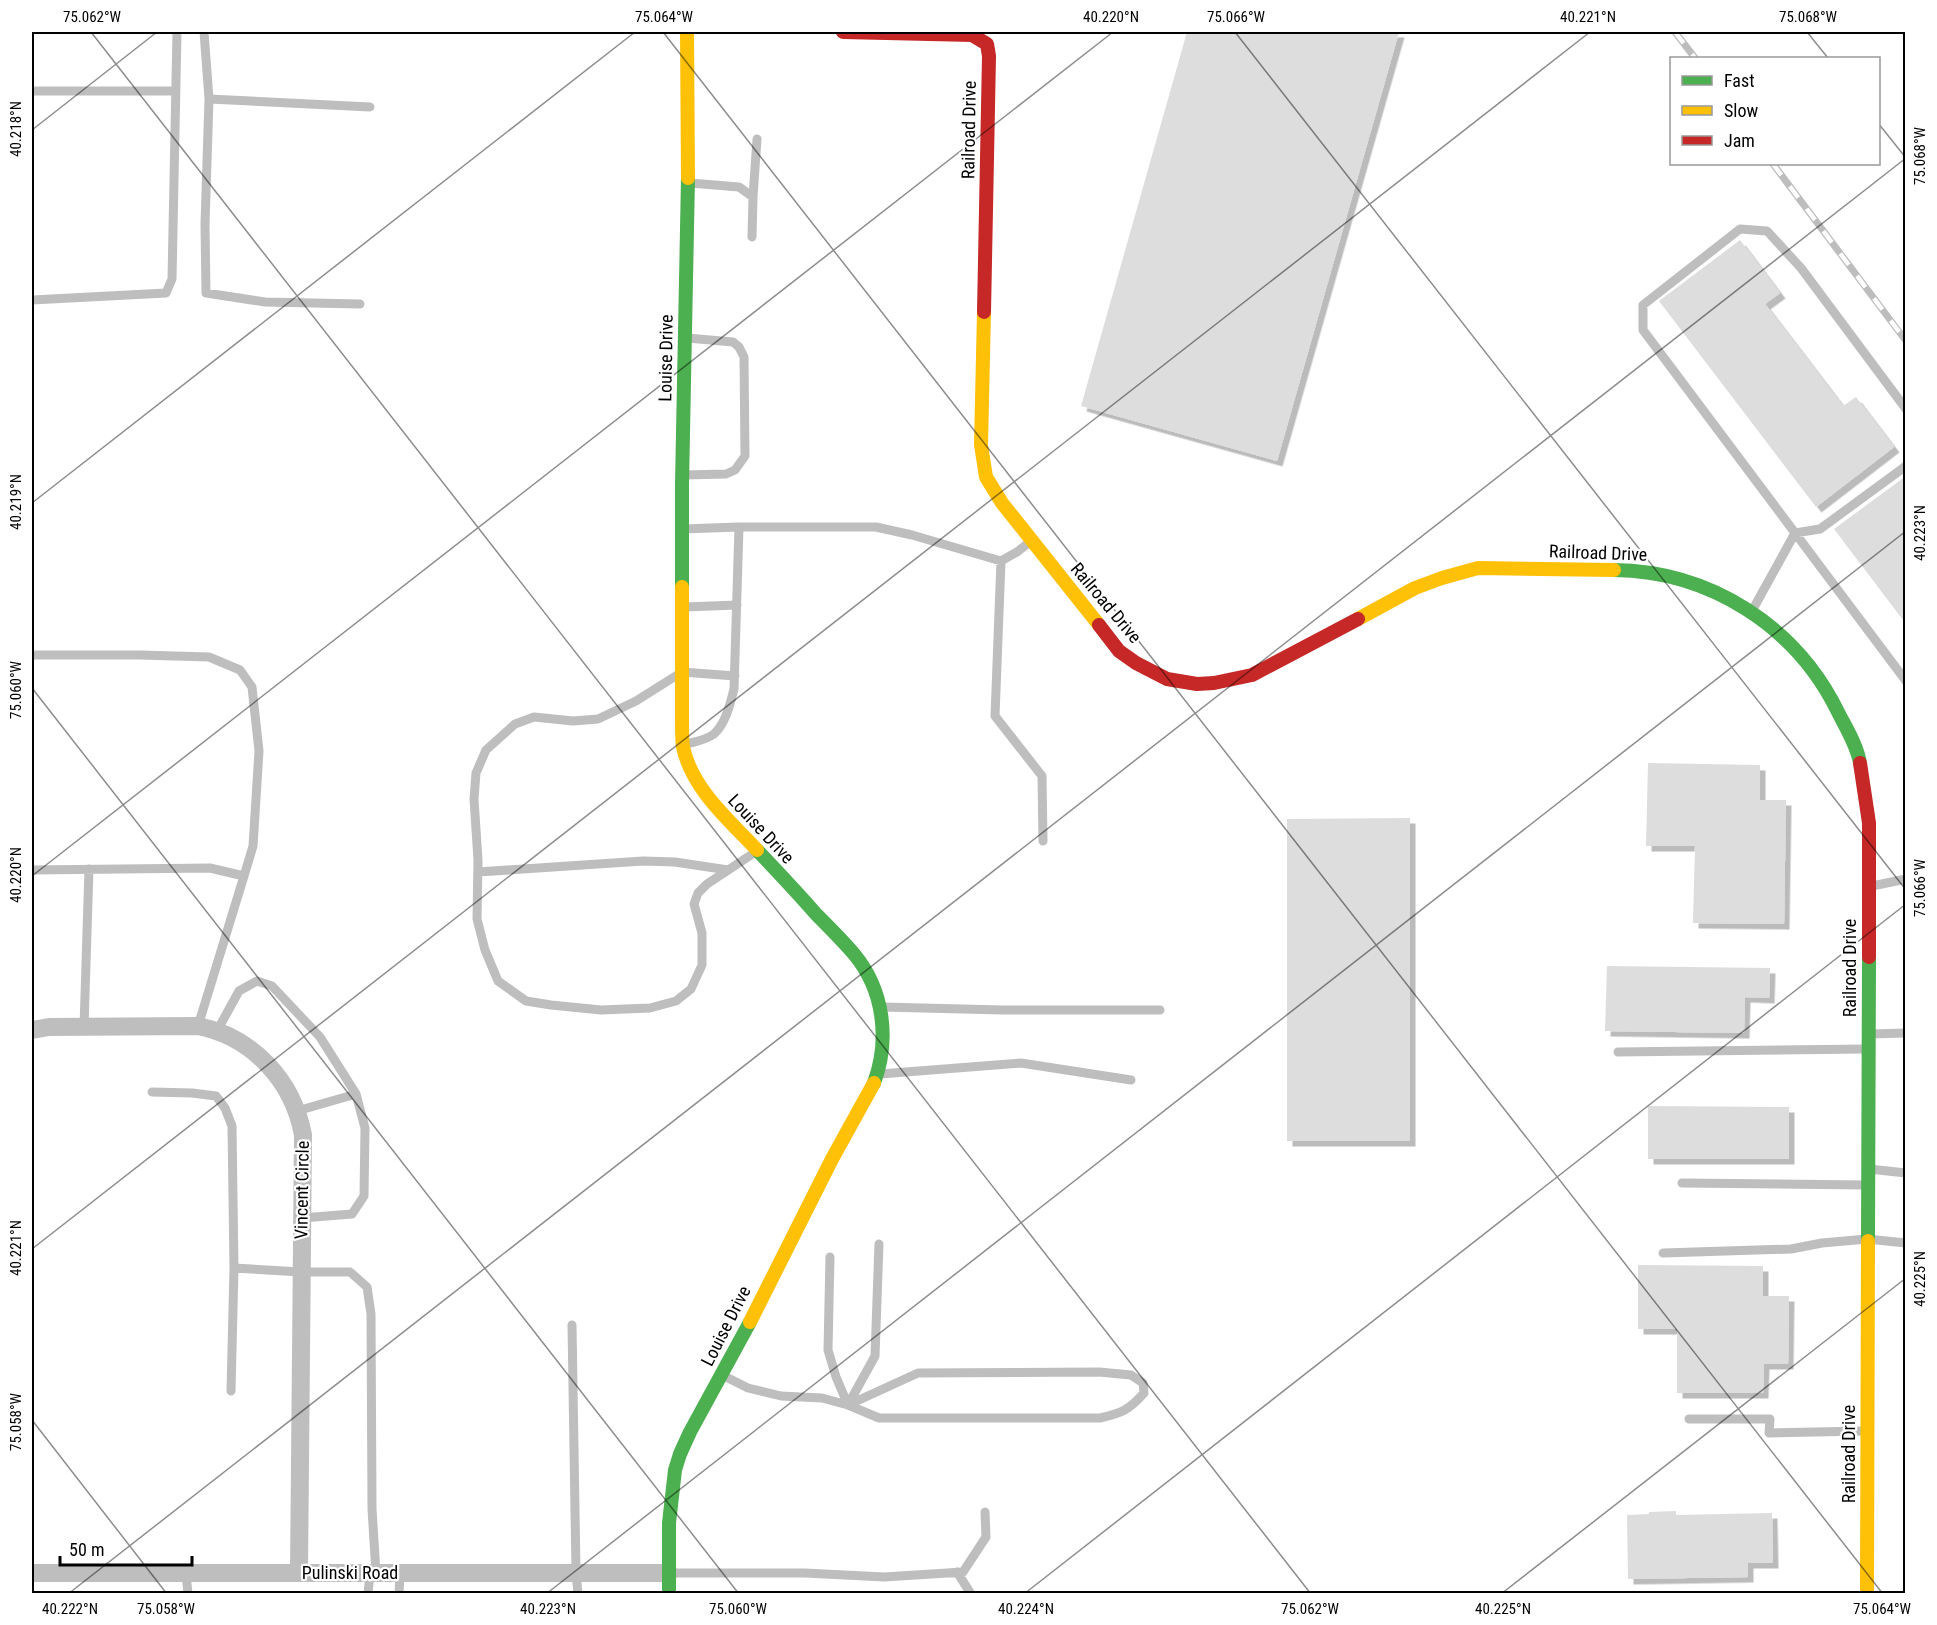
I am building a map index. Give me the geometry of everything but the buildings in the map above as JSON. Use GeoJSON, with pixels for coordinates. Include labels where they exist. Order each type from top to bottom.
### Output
{"type":"FeatureCollection","features":[{"type":"Feature","properties":{"kind":"street","name":"Louise Drive"},"geometry":{"type":"LineString","coordinates":[[669,1593],[671,1500],[675,1472],[688,1436],[878,1074],[882,1056],[883,1028],[880,1007],[868,976],[855,955],[707,796],[688,763],[683,745],[682,476],[688,183],[687,32]]}},
{"type":"Feature","properties":{"kind":"street"},"geometry":{"type":"LineString","coordinates":[[843,32],[973,33]]}},
{"type":"Feature","properties":{"kind":"street","name":"Railroad Drive"},"geometry":{"type":"LineString","coordinates":[[973,33],[987,44],[988,56],[981,446],[986,477],[1002,503],[1119,651],[1140,667],[1161,678],[1199,685],[1223,683],[1252,675],[1415,588],[1478,568],[1633,570],[1669,576],[1705,587],[1734,601],[1783,637],[1814,670],[1830,695],[1859,758],[1869,831],[1868,1593]]}},
{"type":"Feature","properties":{"kind":"street","name":"Vincent Circle"},"geometry":{"type":"LineString","coordinates":[[32,1030],[49,1027],[198,1026],[217,1031],[246,1045],[275,1071],[288,1089],[303,1135],[299,1573]]}},
{"type":"Feature","properties":{"kind":"street","name":"Pulinski Road"},"geometry":{"type":"LineString","coordinates":[[32,1573],[669,1573]]}},
{"type":"Feature","properties":{"kind":"lane"},"geometry":{"type":"LineString","coordinates":[[32,300],[166,293],[172,279],[177,32]]}},
{"type":"Feature","properties":{"kind":"lane"},"geometry":{"type":"LineString","coordinates":[[204,32],[209,99],[205,224],[206,293],[265,302],[360,304]]}},
{"type":"Feature","properties":{"kind":"lane"},"geometry":{"type":"LineString","coordinates":[[32,91],[176,91]]}},
{"type":"Feature","properties":{"kind":"lane"},"geometry":{"type":"LineString","coordinates":[[209,99],[370,107]]}},
{"type":"Feature","properties":{"kind":"lane"},"geometry":{"type":"LineString","coordinates":[[752,237],[757,139]]}},
{"type":"Feature","properties":{"kind":"lane"},"geometry":{"type":"LineString","coordinates":[[688,183],[739,187],[753,197]]}},
{"type":"Feature","properties":{"kind":"lane"},"geometry":{"type":"LineString","coordinates":[[1905,409],[1801,268],[1767,231],[1740,229],[1642,305],[1643,330],[1905,681]]}},
{"type":"Feature","properties":{"kind":"lane"},"geometry":{"type":"LineString","coordinates":[[682,476],[726,474],[735,470],[745,456],[744,357],[739,347],[733,342],[685,338]]}},
{"type":"Feature","properties":{"kind":"lane"},"geometry":{"type":"LineString","coordinates":[[1796,533],[1820,529],[1905,466]]}},
{"type":"Feature","properties":{"kind":"lane"},"geometry":{"type":"LineString","coordinates":[[683,745],[714,734],[727,714],[734,689],[739,527]]}},
{"type":"Feature","properties":{"kind":"lane"},"geometry":{"type":"LineString","coordinates":[[682,529],[876,527],[1001,561],[1032,541]]}},
{"type":"Feature","properties":{"kind":"lane"},"geometry":{"type":"LineString","coordinates":[[1751,613],[1796,533]]}},
{"type":"Feature","properties":{"kind":"lane"},"geometry":{"type":"LineString","coordinates":[[1001,561],[995,716],[1042,776],[1043,841]]}},
{"type":"Feature","properties":{"kind":"lane"},"geometry":{"type":"LineString","coordinates":[[682,607],[737,605]]}},
{"type":"Feature","properties":{"kind":"lane"},"geometry":{"type":"LineString","coordinates":[[32,655],[209,657],[240,670],[252,687],[259,751],[253,846],[198,1026]]}},
{"type":"Feature","properties":{"kind":"lane"},"geometry":{"type":"LineString","coordinates":[[735,676],[682,672],[636,701],[598,719],[573,721],[534,717],[515,724],[486,750],[476,773],[474,799],[478,872],[477,919],[485,950],[498,981],[526,1001],[601,1010],[650,1008],[676,1001],[691,989],[702,965],[702,933],[694,904],[698,893],[707,884],[757,851]]}},
{"type":"Feature","properties":{"kind":"lane"},"geometry":{"type":"LineString","coordinates":[[478,872],[643,861],[675,862],[728,870]]}},
{"type":"Feature","properties":{"kind":"lane"},"geometry":{"type":"LineString","coordinates":[[32,870],[210,868],[244,876]]}},
{"type":"Feature","properties":{"kind":"lane"},"geometry":{"type":"LineString","coordinates":[[84,1027],[90,869]]}},
{"type":"Feature","properties":{"kind":"lane"},"geometry":{"type":"LineString","coordinates":[[1869,886],[1905,879]]}},
{"type":"Feature","properties":{"kind":"lane"},"geometry":{"type":"LineString","coordinates":[[217,1031],[239,991],[257,981],[272,986],[320,1037],[356,1094],[365,1128],[363,1196],[352,1214],[302,1218]]}},
{"type":"Feature","properties":{"kind":"lane"},"geometry":{"type":"LineString","coordinates":[[880,1007],[1160,1010]]}},
{"type":"Feature","properties":{"kind":"lane"},"geometry":{"type":"LineString","coordinates":[[1868,1035],[1905,1033]]}},
{"type":"Feature","properties":{"kind":"lane"},"geometry":{"type":"LineString","coordinates":[[1618,1052],[1868,1049]]}},
{"type":"Feature","properties":{"kind":"lane"},"geometry":{"type":"LineString","coordinates":[[878,1074],[1021,1063],[1131,1080]]}},
{"type":"Feature","properties":{"kind":"lane"},"geometry":{"type":"LineString","coordinates":[[152,1092],[216,1096],[225,1108],[232,1126],[234,1268],[231,1391]]}},
{"type":"Feature","properties":{"kind":"lane"},"geometry":{"type":"LineString","coordinates":[[297,1111],[356,1094]]}},
{"type":"Feature","properties":{"kind":"lane"},"geometry":{"type":"LineString","coordinates":[[1868,1168],[1905,1173]]}},
{"type":"Feature","properties":{"kind":"lane"},"geometry":{"type":"LineString","coordinates":[[1682,1183],[1868,1185]]}},
{"type":"Feature","properties":{"kind":"lane"},"geometry":{"type":"LineString","coordinates":[[1663,1252],[1791,1249],[1822,1243],[1867,1239],[1905,1243]]}},
{"type":"Feature","properties":{"kind":"lane"},"geometry":{"type":"LineString","coordinates":[[848,1405],[875,1356],[879,1244]]}},
{"type":"Feature","properties":{"kind":"lane"},"geometry":{"type":"LineString","coordinates":[[830,1257],[828,1350],[848,1405]]}},
{"type":"Feature","properties":{"kind":"lane"},"geometry":{"type":"LineString","coordinates":[[234,1268],[350,1272],[367,1287],[371,1314],[373,1573],[368,1593]]}},
{"type":"Feature","properties":{"kind":"lane"},"geometry":{"type":"LineString","coordinates":[[572,1325],[578,1593]]}},
{"type":"Feature","properties":{"kind":"lane"},"geometry":{"type":"LineString","coordinates":[[722,1375],[748,1388],[781,1396],[822,1398],[848,1405],[879,1418],[1100,1418],[1121,1413],[1144,1393],[1143,1383],[1131,1375],[1099,1372],[918,1373],[848,1405]]}},
{"type":"Feature","properties":{"kind":"lane"},"geometry":{"type":"LineString","coordinates":[[1689,1419],[1770,1419],[1769,1433],[1867,1431]]}},
{"type":"Feature","properties":{"kind":"lane"},"geometry":{"type":"LineString","coordinates":[[669,1573],[884,1577],[963,1572],[987,1537],[985,1512]]}},
{"type":"Feature","properties":{"kind":"lane"},"geometry":{"type":"LineString","coordinates":[[957,1572],[971,1593]]}},
{"type":"Feature","properties":{"kind":"lane"},"geometry":{"type":"LineString","coordinates":[[399,1593],[400,1573]]}},
{"type":"Feature","properties":{"kind":"lane"},"geometry":{"type":"LineString","coordinates":[[186,1574],[188,1593]]}},
{"type":"Feature","properties":{"kind":"railway"},"geometry":{"type":"LineString","coordinates":[[1675,32],[1694,57]]}},
{"type":"Feature","properties":{"kind":"railway"},"geometry":{"type":"LineString","coordinates":[[1774,165],[1906,341]]}},
{"type":"Feature","properties":{"kind":"traffic: fast"},"geometry":{"type":"LineString","coordinates":[[682,587],[688,178]]}},
{"type":"Feature","properties":{"kind":"traffic: fast"},"geometry":{"type":"LineString","coordinates":[[1614,570],[1649,573],[1684,581],[1716,593],[1746,609],[1774,630],[1799,654],[1820,681],[1851,737],[1860,763]]}},
{"type":"Feature","properties":{"kind":"traffic: fast"},"geometry":{"type":"LineString","coordinates":[[757,850],[854,954],[872,983],[878,999],[883,1033],[879,1067],[874,1083]]}},
{"type":"Feature","properties":{"kind":"traffic: fast"},"geometry":{"type":"LineString","coordinates":[[1868,1241],[1869,957]]}},
{"type":"Feature","properties":{"kind":"traffic: fast"},"geometry":{"type":"LineString","coordinates":[[669,1594],[669,1523],[675,1470],[690,1432],[750,1322]]}},
{"type":"Feature","properties":{"kind":"traffic: slow"},"geometry":{"type":"LineString","coordinates":[[687,32],[688,178]]}},
{"type":"Feature","properties":{"kind":"traffic: slow"},"geometry":{"type":"LineString","coordinates":[[984,312],[981,445],[986,477],[1002,503],[1099,625]]}},
{"type":"Feature","properties":{"kind":"traffic: slow"},"geometry":{"type":"LineString","coordinates":[[1358,619],[1415,588],[1478,568],[1614,570]]}},
{"type":"Feature","properties":{"kind":"traffic: slow"},"geometry":{"type":"LineString","coordinates":[[682,587],[683,747],[694,777],[703,790],[757,850]]}},
{"type":"Feature","properties":{"kind":"traffic: slow"},"geometry":{"type":"LineString","coordinates":[[750,1322],[832,1159],[874,1083]]}},
{"type":"Feature","properties":{"kind":"traffic: slow"},"geometry":{"type":"LineString","coordinates":[[1867,1594],[1868,1241]]}},
{"type":"Feature","properties":{"kind":"traffic: jam"},"geometry":{"type":"LineString","coordinates":[[843,32],[972,35],[987,44],[989,56],[984,312]]}},
{"type":"Feature","properties":{"kind":"traffic: jam"},"geometry":{"type":"LineString","coordinates":[[1099,625],[1119,651],[1136,663],[1167,679],[1197,684],[1252,675],[1358,619]]}},
{"type":"Feature","properties":{"kind":"traffic: jam"},"geometry":{"type":"LineString","coordinates":[[1860,763],[1869,823],[1869,957]]}}]}
